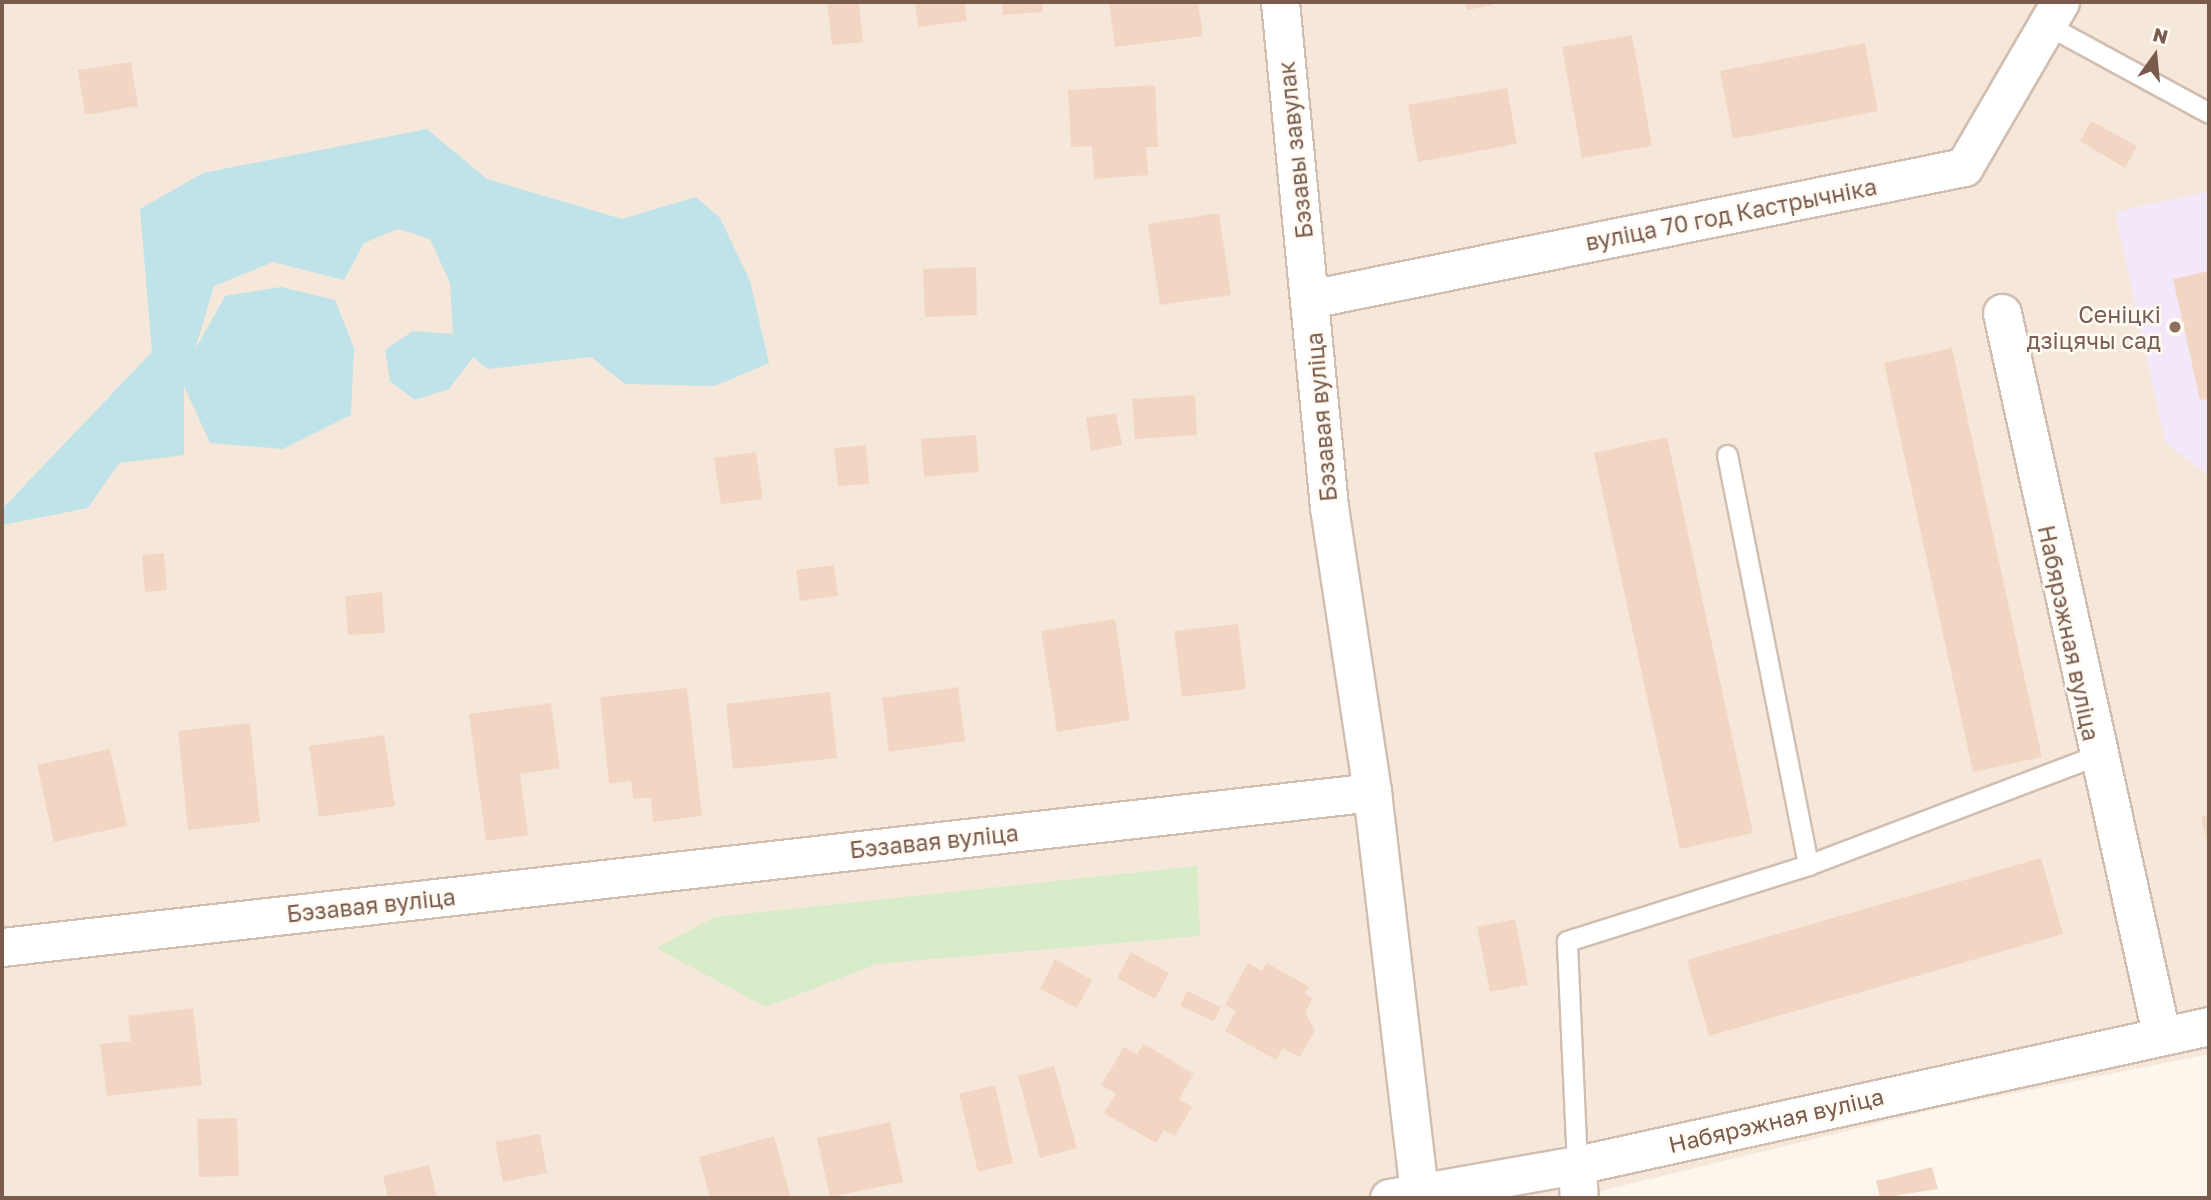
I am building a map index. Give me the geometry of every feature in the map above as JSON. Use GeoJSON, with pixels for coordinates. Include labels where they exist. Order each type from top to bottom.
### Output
{"type":"FeatureCollection","features":[{"type":"Feature","properties":{"kind":"street","name":"Бэзавы завулак"},"geometry":{"type":"LineString","coordinates":[[1280,2],[1310,299]]}},
{"type":"Feature","properties":{"kind":"street","name":"вуліца 70 год Кастрычніка"},"geometry":{"type":"LineString","coordinates":[[1310,299],[1964,167],[2054,13]]}},
{"type":"Feature","properties":{"kind":"street","name":"Бэзавая вуліца"},"geometry":{"type":"LineString","coordinates":[[2,947],[1372,792],[1329,507],[1310,299]]}},
{"type":"Feature","properties":{"kind":"street","name":"Набярэжная вуліца"},"geometry":{"type":"LineString","coordinates":[[2002,313],[2095,756],[2161,1034]]}},
{"type":"Feature","properties":{"kind":"street"},"geometry":{"type":"LineString","coordinates":[[1372,792],[1404,1195]]}},
{"type":"Feature","properties":{"kind":"street","name":"Набярэжная вуліца"},"geometry":{"type":"LineString","coordinates":[[1404,1195],[1578,1182],[2161,1034],[2209,1026]]}},
{"type":"Feature","properties":{"kind":"lane"},"geometry":{"type":"LineString","coordinates":[[2054,13],[2209,113]]}},
{"type":"Feature","properties":{"kind":"lane"},"geometry":{"type":"LineString","coordinates":[[1727,455],[1808,865]]}},
{"type":"Feature","properties":{"kind":"lane"},"geometry":{"type":"LineString","coordinates":[[1578,1182],[1567,942],[1808,865],[2095,756]]}},
{"type":"Feature","properties":{"kind":"shaded area"},"geometry":{"type":"Polygon","coordinates":[[[2,2],[2209,2],[2209,1054],[1945,1107],[1572,1198],[2,1198],[2,2]]]}},
{"type":"Feature","properties":{"kind":"shaded area","name":"Сеніцкі дзіцячы сад"},"geometry":{"type":"Polygon","coordinates":[[[2209,191],[2209,476],[2165,442],[2115,212],[2209,191]]]}},
{"type":"Feature","properties":{"kind":"green space"},"geometry":{"type":"Polygon","coordinates":[[[1197,866],[1200,936],[877,964],[766,1007],[656,948],[715,917],[1197,866]]]}},
{"type":"Feature","properties":{"kind":"water"},"geometry":{"type":"Polygon","coordinates":[[[427,129],[487,179],[622,219],[696,197],[720,218],[750,281],[769,363],[715,386],[625,384],[591,357],[488,369],[473,357],[449,389],[415,400],[390,381],[385,350],[413,331],[453,334],[450,283],[430,239],[398,229],[364,243],[344,280],[273,262],[214,286],[195,350],[225,296],[281,287],[335,300],[354,348],[351,415],[283,449],[210,443],[184,386],[184,455],[119,463],[88,508],[2,525],[2,509],[152,352],[140,209],[203,173],[427,129]]]}},
{"type":"Feature","properties":{"kind":"building"},"geometry":{"type":"Polygon","coordinates":[[[827,2],[859,2],[863,42],[832,45],[827,2]]]}},
{"type":"Feature","properties":{"kind":"building"},"geometry":{"type":"Polygon","coordinates":[[[915,2],[964,2],[967,21],[918,27],[915,2]]]}},
{"type":"Feature","properties":{"kind":"building"},"geometry":{"type":"Polygon","coordinates":[[[1002,2],[1042,2],[1043,12],[1003,15],[1002,2]]]}},
{"type":"Feature","properties":{"kind":"building"},"geometry":{"type":"Polygon","coordinates":[[[1109,2],[1198,2],[1203,36],[1115,47],[1109,2]]]}},
{"type":"Feature","properties":{"kind":"building"},"geometry":{"type":"Polygon","coordinates":[[[1465,2],[1492,2],[1493,5],[1467,10],[1465,2]]]}},
{"type":"Feature","properties":{"kind":"building"},"geometry":{"type":"Polygon","coordinates":[[[1632,35],[1652,146],[1582,158],[1562,47],[1632,35]]]}},
{"type":"Feature","properties":{"kind":"building"},"geometry":{"type":"Polygon","coordinates":[[[1865,43],[1878,111],[1733,139],[1720,71],[1865,43]]]}},
{"type":"Feature","properties":{"kind":"building"},"geometry":{"type":"Polygon","coordinates":[[[131,62],[138,106],[85,115],[78,70],[131,62]]]}},
{"type":"Feature","properties":{"kind":"building"},"geometry":{"type":"Polygon","coordinates":[[[1155,85],[1158,147],[1146,147],[1148,175],[1094,179],[1092,146],[1071,147],[1068,90],[1155,85]]]}},
{"type":"Feature","properties":{"kind":"building"},"geometry":{"type":"Polygon","coordinates":[[[1507,88],[1517,144],[1418,162],[1408,105],[1507,88]]]}},
{"type":"Feature","properties":{"kind":"building"},"geometry":{"type":"Polygon","coordinates":[[[2091,121],[2137,146],[2125,168],[2080,141],[2091,121]]]}},
{"type":"Feature","properties":{"kind":"building"},"geometry":{"type":"Polygon","coordinates":[[[1219,213],[1231,295],[1160,305],[1148,224],[1219,213]]]}},
{"type":"Feature","properties":{"kind":"building"},"geometry":{"type":"Polygon","coordinates":[[[976,267],[977,315],[925,317],[923,269],[976,267]]]}},
{"type":"Feature","properties":{"kind":"building"},"geometry":{"type":"Polygon","coordinates":[[[2209,271],[2209,399],[2200,400],[2173,279],[2209,271]]]}},
{"type":"Feature","properties":{"kind":"building"},"geometry":{"type":"Polygon","coordinates":[[[1952,348],[2042,757],[1973,772],[1884,363],[1952,348]]]}},
{"type":"Feature","properties":{"kind":"building"},"geometry":{"type":"Polygon","coordinates":[[[1195,395],[1197,435],[1135,439],[1132,399],[1195,395]]]}},
{"type":"Feature","properties":{"kind":"building"},"geometry":{"type":"Polygon","coordinates":[[[1116,413],[1122,445],[1091,451],[1086,418],[1116,413]]]}},
{"type":"Feature","properties":{"kind":"building"},"geometry":{"type":"Polygon","coordinates":[[[976,435],[979,472],[924,477],[921,439],[976,435]]]}},
{"type":"Feature","properties":{"kind":"building"},"geometry":{"type":"Polygon","coordinates":[[[1667,437],[1753,833],[1680,849],[1594,453],[1667,437]]]}},
{"type":"Feature","properties":{"kind":"building"},"geometry":{"type":"Polygon","coordinates":[[[866,445],[869,484],[838,486],[834,448],[866,445]]]}},
{"type":"Feature","properties":{"kind":"building"},"geometry":{"type":"Polygon","coordinates":[[[756,452],[763,499],[721,504],[714,458],[756,452]]]}},
{"type":"Feature","properties":{"kind":"building"},"geometry":{"type":"Polygon","coordinates":[[[164,553],[167,590],[145,592],[142,555],[164,553]]]}},
{"type":"Feature","properties":{"kind":"building"},"geometry":{"type":"Polygon","coordinates":[[[834,565],[838,596],[800,601],[796,570],[834,565]]]}},
{"type":"Feature","properties":{"kind":"building"},"geometry":{"type":"Polygon","coordinates":[[[382,592],[385,633],[348,635],[345,596],[382,592]]]}},
{"type":"Feature","properties":{"kind":"building"},"geometry":{"type":"Polygon","coordinates":[[[1115,619],[1130,720],[1057,732],[1041,631],[1115,619]]]}},
{"type":"Feature","properties":{"kind":"building"},"geometry":{"type":"Polygon","coordinates":[[[1238,624],[1246,689],[1182,697],[1174,631],[1238,624]]]}},
{"type":"Feature","properties":{"kind":"building"},"geometry":{"type":"Polygon","coordinates":[[[958,687],[965,741],[889,752],[882,698],[958,687]]]}},
{"type":"Feature","properties":{"kind":"building"},"geometry":{"type":"Polygon","coordinates":[[[687,688],[702,816],[653,822],[651,797],[633,799],[631,781],[609,784],[600,697],[687,688]]]}},
{"type":"Feature","properties":{"kind":"building"},"geometry":{"type":"Polygon","coordinates":[[[830,692],[837,758],[733,769],[726,704],[830,692]]]}},
{"type":"Feature","properties":{"kind":"building"},"geometry":{"type":"Polygon","coordinates":[[[551,703],[560,768],[520,774],[528,835],[486,841],[469,714],[551,703]]]}},
{"type":"Feature","properties":{"kind":"building"},"geometry":{"type":"Polygon","coordinates":[[[250,723],[260,822],[188,830],[178,731],[250,723]]]}},
{"type":"Feature","properties":{"kind":"building"},"geometry":{"type":"Polygon","coordinates":[[[384,735],[395,806],[319,817],[309,746],[384,735]]]}},
{"type":"Feature","properties":{"kind":"building"},"geometry":{"type":"Polygon","coordinates":[[[110,749],[127,826],[54,842],[37,765],[110,749]]]}},
{"type":"Feature","properties":{"kind":"building"},"geometry":{"type":"Polygon","coordinates":[[[2209,815],[2209,846],[2208,846],[2201,817],[2209,815]]]}},
{"type":"Feature","properties":{"kind":"building"},"geometry":{"type":"Polygon","coordinates":[[[2041,858],[2063,934],[1709,1036],[1687,960],[2041,858]]]}},
{"type":"Feature","properties":{"kind":"building"},"geometry":{"type":"Polygon","coordinates":[[[1515,919],[1528,985],[1490,992],[1477,927],[1515,919]]]}},
{"type":"Feature","properties":{"kind":"building"},"geometry":{"type":"Polygon","coordinates":[[[1131,952],[1169,973],[1155,999],[1117,978],[1131,952]]]}},
{"type":"Feature","properties":{"kind":"building"},"geometry":{"type":"Polygon","coordinates":[[[1055,959],[1092,980],[1077,1008],[1040,989],[1055,959]]]}},
{"type":"Feature","properties":{"kind":"building"},"geometry":{"type":"Polygon","coordinates":[[[1248,963],[1262,971],[1267,963],[1309,987],[1305,994],[1313,998],[1305,1013],[1315,1030],[1300,1057],[1283,1048],[1276,1060],[1225,1031],[1236,1011],[1225,1005],[1248,963]]]}},
{"type":"Feature","properties":{"kind":"building"},"geometry":{"type":"Polygon","coordinates":[[[1187,991],[1221,1007],[1214,1021],[1180,1006],[1187,991]]]}},
{"type":"Feature","properties":{"kind":"building"},"geometry":{"type":"Polygon","coordinates":[[[193,1008],[202,1085],[107,1096],[100,1044],[131,1041],[128,1016],[193,1008]]]}},
{"type":"Feature","properties":{"kind":"building"},"geometry":{"type":"Polygon","coordinates":[[[1144,1044],[1194,1074],[1179,1099],[1192,1107],[1175,1136],[1164,1130],[1156,1143],[1104,1113],[1116,1094],[1101,1085],[1124,1047],[1137,1054],[1144,1044]]]}},
{"type":"Feature","properties":{"kind":"building"},"geometry":{"type":"Polygon","coordinates":[[[1054,1066],[1077,1148],[1040,1158],[1018,1076],[1054,1066]]]}},
{"type":"Feature","properties":{"kind":"building"},"geometry":{"type":"Polygon","coordinates":[[[995,1085],[1013,1163],[978,1172],[959,1094],[995,1085]]]}},
{"type":"Feature","properties":{"kind":"building"},"geometry":{"type":"Polygon","coordinates":[[[237,1118],[239,1176],[199,1177],[197,1119],[237,1118]]]}},
{"type":"Feature","properties":{"kind":"building"},"geometry":{"type":"Polygon","coordinates":[[[890,1122],[903,1182],[830,1197],[817,1138],[890,1122]]]}},
{"type":"Feature","properties":{"kind":"building"},"geometry":{"type":"Polygon","coordinates":[[[540,1134],[547,1173],[503,1182],[495,1142],[540,1134]]]}},
{"type":"Feature","properties":{"kind":"building"},"geometry":{"type":"Polygon","coordinates":[[[774,1136],[791,1198],[710,1198],[699,1157],[774,1136]]]}},
{"type":"Feature","properties":{"kind":"building"},"geometry":{"type":"Polygon","coordinates":[[[429,1165],[437,1198],[388,1198],[383,1176],[429,1165]]]}},
{"type":"Feature","properties":{"kind":"building"},"geometry":{"type":"Polygon","coordinates":[[[1932,1167],[1938,1189],[1880,1198],[1876,1181],[1932,1167]]]}},
{"type":"Feature","properties":{"kind":"place","name":"Сеніцкі дзіцячы сад"},"geometry":{"type":"Point","coordinates":[2175,327]}}]}
